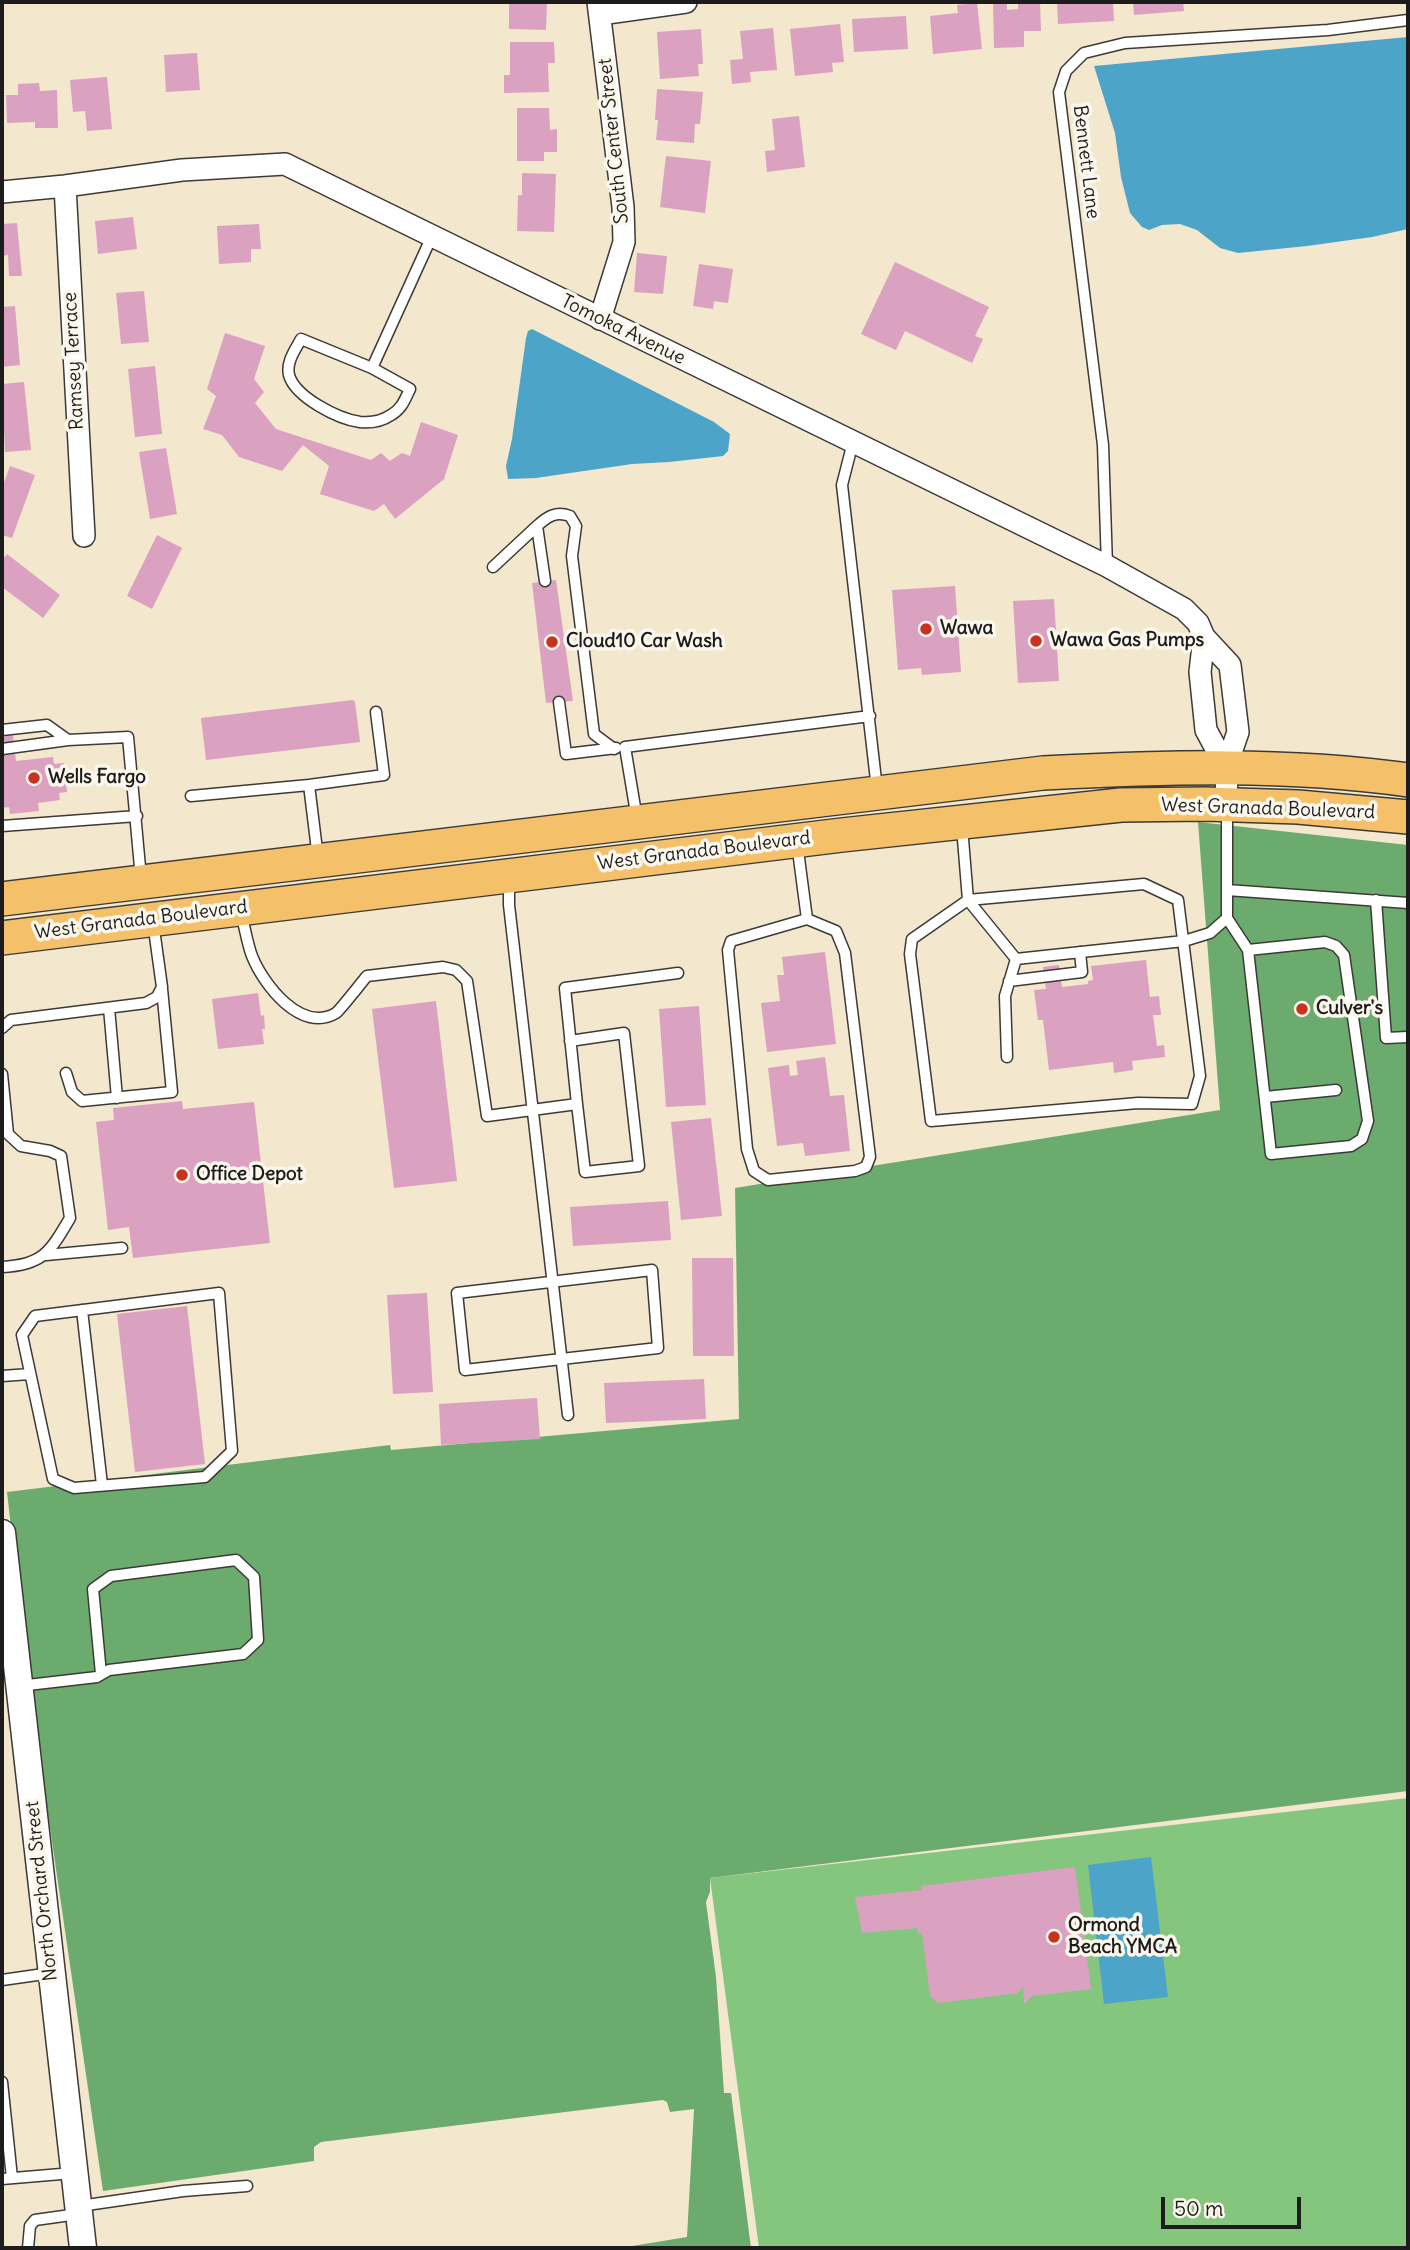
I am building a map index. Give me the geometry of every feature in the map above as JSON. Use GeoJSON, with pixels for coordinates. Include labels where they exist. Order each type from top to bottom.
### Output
{"type":"FeatureCollection","features":[{"type":"Feature","properties":{"kind":"main road","name":"West Granada Boulevard"},"geometry":{"type":"LineString","coordinates":[[2,899],[1043,774],[1137,768],[1226,767],[1303,769],[1408,780]]}},
{"type":"Feature","properties":{"kind":"main road","name":"West Granada Boulevard"},"geometry":{"type":"LineString","coordinates":[[2,938],[962,821],[1121,805],[1227,804],[1408,817]]}},
{"type":"Feature","properties":{"kind":"street"},"geometry":{"type":"LineString","coordinates":[[599,8],[686,2]]}},
{"type":"Feature","properties":{"kind":"street","name":"South Center Street"},"geometry":{"type":"LineString","coordinates":[[599,8],[623,207],[624,243],[600,319]]}},
{"type":"Feature","properties":{"kind":"street","name":"Tomoka Avenue"},"geometry":{"type":"LineString","coordinates":[[2,192],[182,170],[285,164],[1107,566],[1184,609],[1198,623],[1203,637],[1230,665],[1238,732],[1226,767],[1227,804]]}},
{"type":"Feature","properties":{"kind":"street","name":"Ramsey Terrace"},"geometry":{"type":"LineString","coordinates":[[65,186],[84,536]]}},
{"type":"Feature","properties":{"kind":"street","name":"Tomoka Avenue"},"geometry":{"type":"LineString","coordinates":[[1203,637],[1200,672],[1206,730],[1226,767]]}},
{"type":"Feature","properties":{"kind":"street"},"geometry":{"type":"LineString","coordinates":[[503,839],[509,875]]}},
{"type":"Feature","properties":{"kind":"street","name":"North Orchard Street"},"geometry":{"type":"LineString","coordinates":[[2,1532],[83,2248]]}},
{"type":"Feature","properties":{"kind":"lane","name":"Bennett Lane"},"geometry":{"type":"LineString","coordinates":[[1107,566],[1103,445],[1059,92],[1066,71],[1084,53],[1125,43],[1328,30],[1408,20]]}},
{"type":"Feature","properties":{"kind":"lane"},"geometry":{"type":"LineString","coordinates":[[372,368],[432,236]]}},
{"type":"Feature","properties":{"kind":"lane"},"geometry":{"type":"LineString","coordinates":[[301,339],[372,368],[410,388],[402,407],[393,415],[379,421],[358,422],[306,399],[293,384],[289,373],[290,360],[301,339]]}},
{"type":"Feature","properties":{"kind":"lane"},"geometry":{"type":"LineString","coordinates":[[853,442],[842,485],[878,793]]}},
{"type":"Feature","properties":{"kind":"lane"},"geometry":{"type":"LineString","coordinates":[[494,567],[546,517],[559,512],[570,516],[576,526],[572,556],[594,734],[620,748],[637,822]]}},
{"type":"Feature","properties":{"kind":"lane"},"geometry":{"type":"LineString","coordinates":[[537,526],[545,581]]}},
{"type":"Feature","properties":{"kind":"lane"},"geometry":{"type":"LineString","coordinates":[[559,702],[566,754],[870,716]]}},
{"type":"Feature","properties":{"kind":"lane"},"geometry":{"type":"LineString","coordinates":[[191,796],[384,775],[376,712]]}},
{"type":"Feature","properties":{"kind":"lane"},"geometry":{"type":"LineString","coordinates":[[2,730],[47,725],[68,740]]}},
{"type":"Feature","properties":{"kind":"lane"},"geometry":{"type":"LineString","coordinates":[[2,749],[68,740],[128,737],[141,882]]}},
{"type":"Feature","properties":{"kind":"lane"},"geometry":{"type":"LineString","coordinates":[[309,785],[318,861]]}},
{"type":"Feature","properties":{"kind":"lane"},"geometry":{"type":"LineString","coordinates":[[1227,804],[1227,918],[1248,950],[1272,1154],[1351,1146],[1362,1139],[1368,1121],[1344,955],[1336,946],[1325,942],[1248,950]]}},
{"type":"Feature","properties":{"kind":"lane"},"geometry":{"type":"LineString","coordinates":[[2,826],[137,816]]}},
{"type":"Feature","properties":{"kind":"lane"},"geometry":{"type":"LineString","coordinates":[[962,821],[968,900],[1016,959]]}},
{"type":"Feature","properties":{"kind":"lane"},"geometry":{"type":"LineString","coordinates":[[796,841],[807,919]]}},
{"type":"Feature","properties":{"kind":"lane"},"geometry":{"type":"LineString","coordinates":[[509,875],[509,905],[568,1415]]}},
{"type":"Feature","properties":{"kind":"lane"},"geometry":{"type":"LineString","coordinates":[[1144,884],[1178,900],[1200,1076],[1192,1104],[1138,1103],[931,1121],[910,954],[912,939],[968,900],[1144,884]]}},
{"type":"Feature","properties":{"kind":"lane"},"geometry":{"type":"LineString","coordinates":[[1227,890],[1408,903]]}},
{"type":"Feature","properties":{"kind":"lane"},"geometry":{"type":"LineString","coordinates":[[1376,900],[1386,1038],[1408,1037]]}},
{"type":"Feature","properties":{"kind":"lane"},"geometry":{"type":"LineString","coordinates":[[240,908],[252,957],[271,988],[292,1010],[314,1018],[336,1013],[367,976],[443,967],[456,970],[467,981],[487,1116],[577,1104]]}},
{"type":"Feature","properties":{"kind":"lane"},"geometry":{"type":"LineString","coordinates":[[1016,959],[1184,941],[1210,933],[1227,918]]}},
{"type":"Feature","properties":{"kind":"lane"},"geometry":{"type":"LineString","coordinates":[[66,1073],[72,1092],[82,1101],[172,1092],[153,919]]}},
{"type":"Feature","properties":{"kind":"lane"},"geometry":{"type":"LineString","coordinates":[[807,919],[836,931],[845,953],[870,1157],[866,1167],[855,1171],[768,1180],[754,1171],[747,1149],[728,950],[731,941],[807,919]]}},
{"type":"Feature","properties":{"kind":"lane"},"geometry":{"type":"LineString","coordinates":[[1009,981],[1083,972],[1080,952]]}},
{"type":"Feature","properties":{"kind":"lane"},"geometry":{"type":"LineString","coordinates":[[1007,1058],[1005,996],[1016,959]]}},
{"type":"Feature","properties":{"kind":"lane"},"geometry":{"type":"LineString","coordinates":[[570,1041],[624,1033],[639,1166],[585,1172],[570,1041],[565,988],[678,972]]}},
{"type":"Feature","properties":{"kind":"lane"},"geometry":{"type":"LineString","coordinates":[[2,1028],[11,1020],[146,1003],[157,997],[162,987]]}},
{"type":"Feature","properties":{"kind":"lane"},"geometry":{"type":"LineString","coordinates":[[109,1007],[117,1098]]}},
{"type":"Feature","properties":{"kind":"lane"},"geometry":{"type":"LineString","coordinates":[[2,1074],[8,1134],[21,1146],[50,1151],[61,1156],[70,1218],[46,1255]]}},
{"type":"Feature","properties":{"kind":"lane"},"geometry":{"type":"LineString","coordinates":[[1265,1097],[1336,1090]]}},
{"type":"Feature","properties":{"kind":"lane"},"geometry":{"type":"LineString","coordinates":[[2,1268],[20,1266],[46,1255],[122,1248]]}},
{"type":"Feature","properties":{"kind":"lane"},"geometry":{"type":"LineString","coordinates":[[652,1270],[658,1348],[562,1359],[465,1370],[457,1293],[652,1270]]}},
{"type":"Feature","properties":{"kind":"lane"},"geometry":{"type":"LineString","coordinates":[[219,1293],[232,1451],[205,1477],[74,1488],[53,1479],[30,1374],[23,1335],[35,1316],[219,1293]]}},
{"type":"Feature","properties":{"kind":"lane"},"geometry":{"type":"LineString","coordinates":[[82,1310],[102,1485]]}},
{"type":"Feature","properties":{"kind":"lane"},"geometry":{"type":"LineString","coordinates":[[2,1376],[30,1374]]}},
{"type":"Feature","properties":{"kind":"lane"},"geometry":{"type":"LineString","coordinates":[[19,1686],[97,1677],[109,1670],[243,1654],[258,1640],[254,1577],[236,1560],[111,1576],[93,1589],[101,1674]]}},
{"type":"Feature","properties":{"kind":"lane"},"geometry":{"type":"LineString","coordinates":[[2,1980],[51,1973]]}},
{"type":"Feature","properties":{"kind":"lane"},"geometry":{"type":"LineString","coordinates":[[2,2082],[7,2179],[73,2173]]}},
{"type":"Feature","properties":{"kind":"lane"},"geometry":{"type":"LineString","coordinates":[[27,2248],[30,2226],[35,2220],[183,2191],[247,2186]]}},
{"type":"Feature","properties":{"kind":"green space"},"geometry":{"type":"Polygon","coordinates":[[[1198,822],[1408,845],[1408,1791],[710,1878],[710,1892],[706,1902],[716,1977],[724,2093],[731,2093],[751,2248],[620,2248],[687,2237],[694,2109],[670,2112],[667,2102],[663,2100],[321,2142],[314,2147],[314,2161],[103,2191],[28,1677],[7,1492],[390,1445],[391,1450],[739,1419],[735,1188],[1220,1110],[1198,822]]]}},
{"type":"Feature","properties":{"kind":"green space","name":"Ormond Beach YMCA"},"geometry":{"type":"Polygon","coordinates":[[[1408,1798],[1408,2248],[759,2248],[710,1878],[1408,1798]]]}},
{"type":"Feature","properties":{"kind":"water"},"geometry":{"type":"Polygon","coordinates":[[[1408,37],[1408,229],[1372,237],[1238,253],[1220,248],[1197,230],[1180,224],[1162,225],[1149,230],[1142,227],[1130,213],[1121,177],[1115,133],[1094,66],[1408,37]]]}},
{"type":"Feature","properties":{"kind":"water"},"geometry":{"type":"Polygon","coordinates":[[[532,329],[714,422],[730,434],[728,451],[723,456],[508,479],[506,466],[526,338],[528,331],[532,329]]]}},
{"type":"Feature","properties":{"kind":"water"},"geometry":{"type":"Polygon","coordinates":[[[1151,1857],[1168,1997],[1104,2004],[1088,1865],[1151,1857]]]}},
{"type":"Feature","properties":{"kind":"building"},"geometry":{"type":"Polygon","coordinates":[[[509,2],[547,2],[546,30],[509,29],[509,2]]]}},
{"type":"Feature","properties":{"kind":"building"},"geometry":{"type":"Polygon","coordinates":[[[993,2],[1007,2],[1007,10],[1018,9],[1018,2],[1040,2],[1041,31],[1024,31],[1024,47],[994,48],[993,2]]]}},
{"type":"Feature","properties":{"kind":"building"},"geometry":{"type":"Polygon","coordinates":[[[1057,2],[1113,2],[1114,21],[1058,24],[1057,2]]]}},
{"type":"Feature","properties":{"kind":"building"},"geometry":{"type":"Polygon","coordinates":[[[1133,2],[1183,2],[1184,11],[1134,15],[1133,2]]]}},
{"type":"Feature","properties":{"kind":"building"},"geometry":{"type":"Polygon","coordinates":[[[977,3],[982,49],[933,54],[930,16],[958,13],[957,5],[977,3]]]}},
{"type":"Feature","properties":{"kind":"building"},"geometry":{"type":"Polygon","coordinates":[[[906,16],[908,49],[854,52],[852,19],[906,16]]]}},
{"type":"Feature","properties":{"kind":"building"},"geometry":{"type":"Polygon","coordinates":[[[840,24],[844,62],[832,63],[833,72],[795,76],[790,29],[840,24]]]}},
{"type":"Feature","properties":{"kind":"building"},"geometry":{"type":"Polygon","coordinates":[[[773,28],[777,70],[750,72],[751,82],[732,84],[730,60],[743,59],[740,31],[773,28]]]}},
{"type":"Feature","properties":{"kind":"building"},"geometry":{"type":"Polygon","coordinates":[[[701,29],[703,64],[698,64],[699,76],[660,79],[657,32],[701,29]]]}},
{"type":"Feature","properties":{"kind":"building"},"geometry":{"type":"Polygon","coordinates":[[[510,42],[554,42],[555,63],[548,63],[549,92],[504,93],[504,75],[510,75],[510,42]]]}},
{"type":"Feature","properties":{"kind":"building"},"geometry":{"type":"Polygon","coordinates":[[[197,53],[200,90],[166,92],[164,55],[197,53]]]}},
{"type":"Feature","properties":{"kind":"building"},"geometry":{"type":"Polygon","coordinates":[[[107,77],[112,129],[87,131],[85,111],[73,112],[70,80],[107,77]]]}},
{"type":"Feature","properties":{"kind":"building"},"geometry":{"type":"Polygon","coordinates":[[[39,83],[40,91],[57,90],[58,128],[35,128],[35,122],[7,123],[6,95],[18,95],[18,84],[39,83]]]}},
{"type":"Feature","properties":{"kind":"building"},"geometry":{"type":"Polygon","coordinates":[[[657,89],[703,92],[700,124],[695,124],[694,143],[656,140],[657,89]]]}},
{"type":"Feature","properties":{"kind":"building"},"geometry":{"type":"Polygon","coordinates":[[[517,108],[549,108],[550,130],[557,129],[557,152],[544,152],[544,161],[517,161],[517,108]]]}},
{"type":"Feature","properties":{"kind":"building"},"geometry":{"type":"Polygon","coordinates":[[[799,116],[805,167],[767,172],[765,151],[775,150],[772,119],[799,116]]]}},
{"type":"Feature","properties":{"kind":"building"},"geometry":{"type":"Polygon","coordinates":[[[666,156],[711,161],[705,213],[660,207],[666,156]]]}},
{"type":"Feature","properties":{"kind":"building"},"geometry":{"type":"Polygon","coordinates":[[[522,173],[556,174],[554,232],[517,231],[522,173]]]}},
{"type":"Feature","properties":{"kind":"building"},"geometry":{"type":"Polygon","coordinates":[[[133,217],[137,249],[98,254],[95,221],[133,217]]]}},
{"type":"Feature","properties":{"kind":"building"},"geometry":{"type":"Polygon","coordinates":[[[17,223],[22,276],[9,276],[8,255],[2,256],[2,224],[17,223]]]}},
{"type":"Feature","properties":{"kind":"building"},"geometry":{"type":"Polygon","coordinates":[[[259,224],[261,249],[251,249],[251,262],[219,264],[217,226],[259,224]]]}},
{"type":"Feature","properties":{"kind":"building"},"geometry":{"type":"Polygon","coordinates":[[[637,253],[667,256],[663,294],[634,292],[637,253]]]}},
{"type":"Feature","properties":{"kind":"building"},"geometry":{"type":"Polygon","coordinates":[[[895,262],[989,307],[975,336],[983,339],[972,363],[905,331],[896,350],[861,334],[895,262]]]}},
{"type":"Feature","properties":{"kind":"building"},"geometry":{"type":"Polygon","coordinates":[[[699,264],[733,269],[728,303],[714,301],[713,309],[693,306],[699,264]]]}},
{"type":"Feature","properties":{"kind":"building"},"geometry":{"type":"Polygon","coordinates":[[[144,291],[149,342],[121,344],[116,293],[144,291]]]}},
{"type":"Feature","properties":{"kind":"building"},"geometry":{"type":"Polygon","coordinates":[[[15,306],[20,365],[2,367],[2,307],[15,306]]]}},
{"type":"Feature","properties":{"kind":"building"},"geometry":{"type":"Polygon","coordinates":[[[225,333],[265,346],[254,379],[264,392],[255,403],[276,429],[371,460],[381,453],[390,461],[402,453],[410,456],[421,422],[458,435],[444,479],[395,519],[384,504],[374,511],[320,494],[329,466],[303,445],[282,471],[239,457],[222,435],[203,429],[216,396],[207,389],[225,333]]]}},
{"type":"Feature","properties":{"kind":"building"},"geometry":{"type":"Polygon","coordinates":[[[155,366],[162,434],[135,437],[128,369],[155,366]]]}},
{"type":"Feature","properties":{"kind":"building"},"geometry":{"type":"Polygon","coordinates":[[[24,382],[31,450],[5,452],[2,384],[24,382]]]}},
{"type":"Feature","properties":{"kind":"building"},"geometry":{"type":"Polygon","coordinates":[[[166,448],[177,514],[150,519],[139,452],[166,448]]]}},
{"type":"Feature","properties":{"kind":"building"},"geometry":{"type":"Polygon","coordinates":[[[10,466],[35,475],[12,538],[2,535],[2,488],[10,466]]]}},
{"type":"Feature","properties":{"kind":"building"},"geometry":{"type":"Polygon","coordinates":[[[157,535],[182,548],[152,609],[127,596],[157,535]]]}},
{"type":"Feature","properties":{"kind":"building"},"geometry":{"type":"Polygon","coordinates":[[[7,554],[60,595],[43,618],[2,587],[2,560],[7,554]]]}},
{"type":"Feature","properties":{"kind":"building","name":"Cloud10 Car Wash"},"geometry":{"type":"Polygon","coordinates":[[[556,580],[573,701],[546,703],[532,583],[556,580]]]}},
{"type":"Feature","properties":{"kind":"building","name":"Wawa"},"geometry":{"type":"Polygon","coordinates":[[[955,586],[961,672],[922,675],[921,668],[898,670],[892,590],[955,586]]]}},
{"type":"Feature","properties":{"kind":"building","name":"Wawa Gas Pumps"},"geometry":{"type":"Polygon","coordinates":[[[1054,599],[1059,681],[1018,683],[1013,601],[1054,599]]]}},
{"type":"Feature","properties":{"kind":"building"},"geometry":{"type":"Polygon","coordinates":[[[353,700],[360,742],[206,760],[201,718],[353,700]]]}},
{"type":"Feature","properties":{"kind":"building","name":"Wells Fargo"},"geometry":{"type":"Polygon","coordinates":[[[13,735],[16,761],[53,757],[54,764],[64,763],[67,792],[59,793],[60,800],[38,803],[39,811],[10,814],[9,807],[2,808],[2,737],[13,735]]]}},
{"type":"Feature","properties":{"kind":"building"},"geometry":{"type":"Polygon","coordinates":[[[825,952],[836,1044],[767,1052],[761,1003],[780,1001],[777,975],[784,975],[782,957],[825,952]]]}},
{"type":"Feature","properties":{"kind":"building"},"geometry":{"type":"Polygon","coordinates":[[[1146,960],[1150,997],[1159,996],[1161,1015],[1153,1015],[1157,1046],[1164,1045],[1165,1057],[1132,1061],[1133,1070],[1114,1073],[1113,1062],[1049,1070],[1043,1020],[1038,1020],[1034,990],[1046,989],[1043,967],[1059,965],[1062,987],[1088,984],[1088,981],[1093,980],[1091,966],[1146,960]]]}},
{"type":"Feature","properties":{"kind":"building"},"geometry":{"type":"Polygon","coordinates":[[[258,993],[261,1016],[264,1015],[264,1044],[218,1049],[212,999],[258,993]]]}},
{"type":"Feature","properties":{"kind":"building"},"geometry":{"type":"Polygon","coordinates":[[[436,1001],[457,1181],[394,1188],[372,1009],[436,1001]]]}},
{"type":"Feature","properties":{"kind":"building"},"geometry":{"type":"Polygon","coordinates":[[[699,1006],[706,1105],[666,1107],[659,1009],[699,1006]]]}},
{"type":"Feature","properties":{"kind":"building"},"geometry":{"type":"Polygon","coordinates":[[[825,1057],[830,1096],[844,1095],[850,1151],[805,1156],[803,1143],[777,1146],[768,1068],[789,1065],[790,1076],[798,1075],[796,1061],[825,1057]]]}},
{"type":"Feature","properties":{"kind":"building","name":"Office Depot"},"geometry":{"type":"Polygon","coordinates":[[[182,1101],[183,1109],[254,1102],[270,1243],[133,1258],[129,1227],[108,1230],[96,1122],[114,1120],[113,1108],[182,1101]]]}},
{"type":"Feature","properties":{"kind":"building"},"geometry":{"type":"Polygon","coordinates":[[[711,1118],[722,1216],[681,1220],[671,1122],[711,1118]]]}},
{"type":"Feature","properties":{"kind":"building"},"geometry":{"type":"Polygon","coordinates":[[[668,1201],[671,1240],[573,1246],[570,1207],[668,1201]]]}},
{"type":"Feature","properties":{"kind":"building"},"geometry":{"type":"Polygon","coordinates":[[[692,1258],[733,1258],[734,1356],[693,1356],[692,1258]]]}},
{"type":"Feature","properties":{"kind":"building"},"geometry":{"type":"Polygon","coordinates":[[[427,1293],[433,1392],[393,1394],[387,1295],[427,1293]]]}},
{"type":"Feature","properties":{"kind":"building"},"geometry":{"type":"Polygon","coordinates":[[[187,1306],[205,1464],[135,1472],[117,1314],[187,1306]]]}},
{"type":"Feature","properties":{"kind":"building"},"geometry":{"type":"Polygon","coordinates":[[[704,1379],[706,1419],[606,1423],[604,1383],[704,1379]]]}},
{"type":"Feature","properties":{"kind":"building"},"geometry":{"type":"Polygon","coordinates":[[[537,1398],[540,1439],[441,1445],[439,1404],[537,1398]]]}},
{"type":"Feature","properties":{"kind":"building","name":"Ormond Beach YMCA"},"geometry":{"type":"Polygon","coordinates":[[[1075,1867],[1091,1989],[1032,1996],[1024,2004],[1023,1987],[1018,1993],[938,2003],[930,1996],[922,1933],[918,1934],[917,1928],[862,1933],[855,1897],[922,1890],[921,1886],[1075,1867]]]}},
{"type":"Feature","properties":{"kind":"place","name":"Wawa"},"geometry":{"type":"Point","coordinates":[926,629]}},
{"type":"Feature","properties":{"kind":"place","name":"Wawa Gas Pumps"},"geometry":{"type":"Point","coordinates":[1036,641]}},
{"type":"Feature","properties":{"kind":"place","name":"Cloud10 Car Wash"},"geometry":{"type":"Point","coordinates":[552,642]}},
{"type":"Feature","properties":{"kind":"place","name":"Wells Fargo"},"geometry":{"type":"Point","coordinates":[34,778]}},
{"type":"Feature","properties":{"kind":"place","name":"Culver's"},"geometry":{"type":"Point","coordinates":[1302,1009]}},
{"type":"Feature","properties":{"kind":"place","name":"Office Depot"},"geometry":{"type":"Point","coordinates":[182,1175]}},
{"type":"Feature","properties":{"kind":"place","name":"Ormond Beach YMCA"},"geometry":{"type":"Point","coordinates":[1054,1937]}}]}
